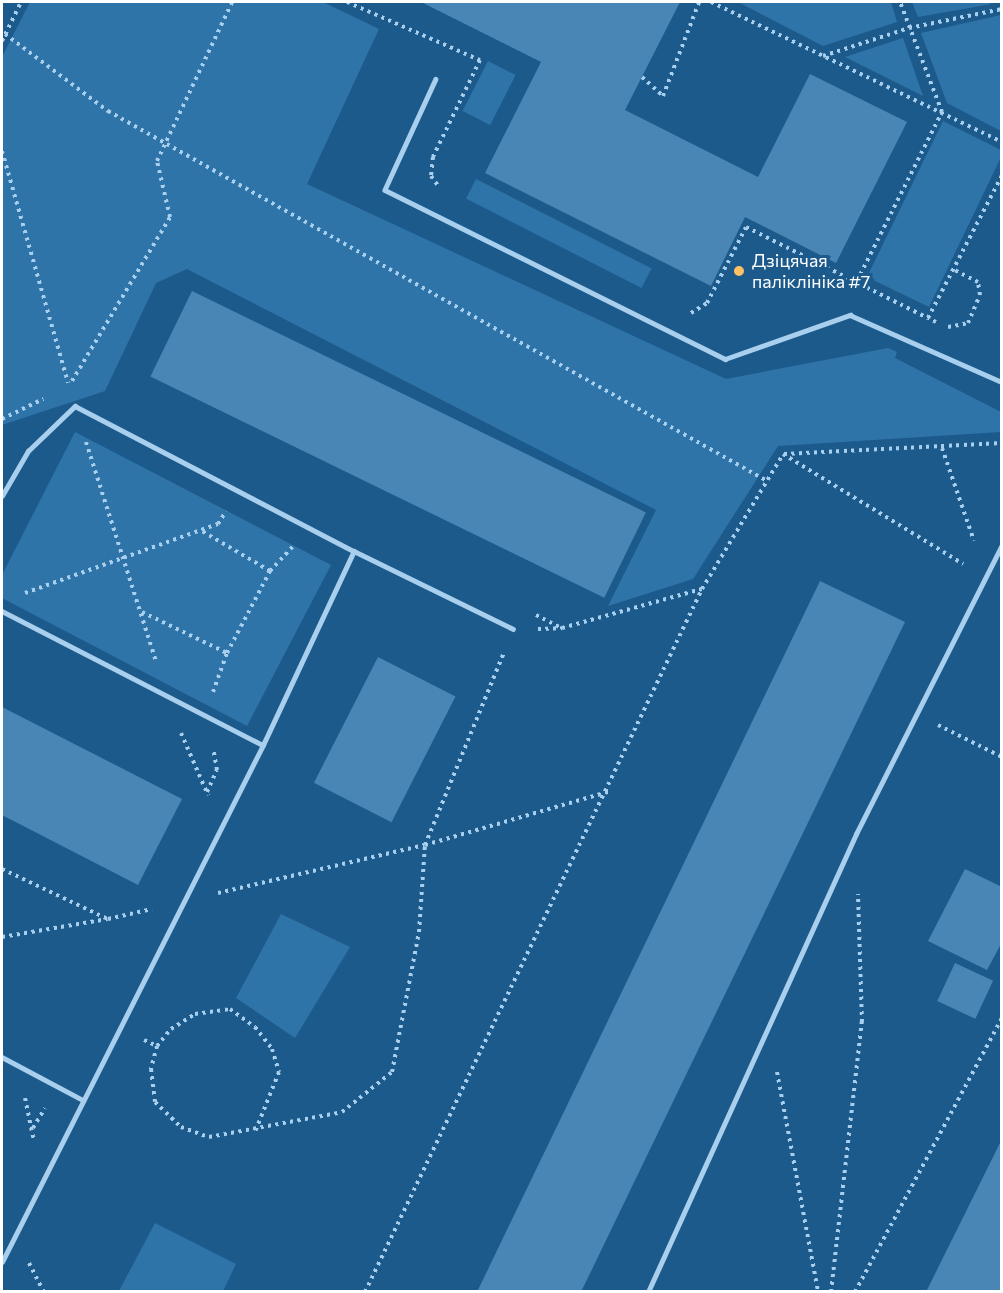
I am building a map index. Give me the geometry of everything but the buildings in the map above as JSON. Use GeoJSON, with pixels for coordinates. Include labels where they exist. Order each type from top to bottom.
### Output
{"type":"FeatureCollection","features":[{"type":"Feature","properties":{"kind":"lane"},"geometry":{"type":"LineString","coordinates":[[436,80],[385,190],[725,359],[850,315],[1002,382]]}},
{"type":"Feature","properties":{"kind":"lane"},"geometry":{"type":"LineString","coordinates":[[2,496],[28,451],[75,406],[354,551],[513,629]]}},
{"type":"Feature","properties":{"kind":"lane"},"geometry":{"type":"LineString","coordinates":[[648,1292],[856,834],[1002,545]]}},
{"type":"Feature","properties":{"kind":"lane"},"geometry":{"type":"LineString","coordinates":[[2,1262],[183,901],[219,824],[262,745],[354,551]]}},
{"type":"Feature","properties":{"kind":"lane"},"geometry":{"type":"LineString","coordinates":[[2,611],[167,699],[262,745]]}},
{"type":"Feature","properties":{"kind":"lane"},"geometry":{"type":"LineString","coordinates":[[2,1057],[83,1100]]}},
{"type":"Feature","properties":{"kind":"path"},"geometry":{"type":"LineString","coordinates":[[2,41],[21,2]]}},
{"type":"Feature","properties":{"kind":"path"},"geometry":{"type":"LineString","coordinates":[[60,391],[69,386],[170,216],[157,161],[232,2]]}},
{"type":"Feature","properties":{"kind":"path"},"geometry":{"type":"LineString","coordinates":[[347,2],[480,60],[433,157],[431,177],[441,190]]}},
{"type":"Feature","properties":{"kind":"path"},"geometry":{"type":"LineString","coordinates":[[642,77],[663,96],[699,2]]}},
{"type":"Feature","properties":{"kind":"path"},"geometry":{"type":"LineString","coordinates":[[711,2],[1002,142]]}},
{"type":"Feature","properties":{"kind":"path"},"geometry":{"type":"LineString","coordinates":[[857,281],[942,112],[900,2]]}},
{"type":"Feature","properties":{"kind":"path"},"geometry":{"type":"LineString","coordinates":[[822,56],[909,28],[1002,9]]}},
{"type":"Feature","properties":{"kind":"path"},"geometry":{"type":"LineString","coordinates":[[5,34],[108,111],[767,481]]}},
{"type":"Feature","properties":{"kind":"path"},"geometry":{"type":"LineString","coordinates":[[2,151],[69,386]]}},
{"type":"Feature","properties":{"kind":"path"},"geometry":{"type":"LineString","coordinates":[[928,318],[1002,175]]}},
{"type":"Feature","properties":{"kind":"path"},"geometry":{"type":"LineString","coordinates":[[685,314],[707,303],[746,227],[952,329],[968,323],[977,310],[978,282],[952,269]]}},
{"type":"Feature","properties":{"kind":"path"},"geometry":{"type":"LineString","coordinates":[[69,386],[79,390]]}},
{"type":"Feature","properties":{"kind":"path"},"geometry":{"type":"LineString","coordinates":[[2,419],[50,396]]}},
{"type":"Feature","properties":{"kind":"path"},"geometry":{"type":"LineString","coordinates":[[75,406],[121,555],[142,612],[167,699],[219,824]]}},
{"type":"Feature","properties":{"kind":"path"},"geometry":{"type":"LineString","coordinates":[[783,454],[942,448],[1002,443]]}},
{"type":"Feature","properties":{"kind":"path"},"geometry":{"type":"LineString","coordinates":[[942,448],[986,579]]}},
{"type":"Feature","properties":{"kind":"path"},"geometry":{"type":"LineString","coordinates":[[365,1292],[609,791],[702,589],[783,454]]}},
{"type":"Feature","properties":{"kind":"path"},"geometry":{"type":"LineString","coordinates":[[783,454],[986,579]]}},
{"type":"Feature","properties":{"kind":"path"},"geometry":{"type":"LineString","coordinates":[[12,598],[121,555],[218,524],[237,491]]}},
{"type":"Feature","properties":{"kind":"path"},"geometry":{"type":"LineString","coordinates":[[142,612],[227,653],[270,571],[199,530]]}},
{"type":"Feature","properties":{"kind":"path"},"geometry":{"type":"LineString","coordinates":[[255,1132],[279,1072],[272,1049],[255,1027],[230,1010],[195,1014],[171,1029],[157,1046],[151,1069],[155,1102],[182,1127],[209,1137],[255,1132],[342,1112],[392,1072],[418,932],[425,845],[513,629],[562,628],[702,589]]}},
{"type":"Feature","properties":{"kind":"path"},"geometry":{"type":"LineString","coordinates":[[530,612],[562,628]]}},
{"type":"Feature","properties":{"kind":"path"},"geometry":{"type":"LineString","coordinates":[[962,737],[1002,757]]}},
{"type":"Feature","properties":{"kind":"path"},"geometry":{"type":"LineString","coordinates":[[202,803],[217,770],[212,742]]}},
{"type":"Feature","properties":{"kind":"path"},"geometry":{"type":"LineString","coordinates":[[2,937],[108,919],[425,845],[609,791]]}},
{"type":"Feature","properties":{"kind":"path"},"geometry":{"type":"LineString","coordinates":[[2,869],[108,919]]}},
{"type":"Feature","properties":{"kind":"path"},"geometry":{"type":"LineString","coordinates":[[831,1292],[862,1022],[857,881]]}},
{"type":"Feature","properties":{"kind":"path"},"geometry":{"type":"LineString","coordinates":[[146,919],[156,898]]}},
{"type":"Feature","properties":{"kind":"path"},"geometry":{"type":"LineString","coordinates":[[855,1292],[1002,1018]]}},
{"type":"Feature","properties":{"kind":"path"},"geometry":{"type":"LineString","coordinates":[[768,1024],[818,1292]]}},
{"type":"Feature","properties":{"kind":"path"},"geometry":{"type":"LineString","coordinates":[[119,1030],[157,1046]]}},
{"type":"Feature","properties":{"kind":"path"},"geometry":{"type":"LineString","coordinates":[[33,1128],[58,1086]]}},
{"type":"Feature","properties":{"kind":"path"},"geometry":{"type":"LineString","coordinates":[[24,1095],[33,1128],[34,1145]]}},
{"type":"Feature","properties":{"kind":"shaded area"},"geometry":{"type":"Polygon","coordinates":[[[30,2],[323,2],[379,29],[307,184],[726,379],[888,348],[897,352],[895,358],[1001,412],[1001,432],[778,446],[693,579],[608,606],[656,510],[187,269],[156,283],[105,391],[2,425],[2,57],[30,2]]]}},
{"type":"Feature","properties":{"kind":"shaded area"},"geometry":{"type":"Polygon","coordinates":[[[738,2],[891,2],[897,22],[823,46],[738,2]]]}},
{"type":"Feature","properties":{"kind":"shaded area"},"geometry":{"type":"Polygon","coordinates":[[[912,2],[986,2],[992,4],[918,17],[912,2]]]}},
{"type":"Feature","properties":{"kind":"shaded area"},"geometry":{"type":"Polygon","coordinates":[[[1002,15],[1001,131],[947,103],[921,33],[1002,15]]]}},
{"type":"Feature","properties":{"kind":"shaded area"},"geometry":{"type":"Polygon","coordinates":[[[903,38],[923,96],[845,57],[903,38]]]}},
{"type":"Feature","properties":{"kind":"shaded area"},"geometry":{"type":"Polygon","coordinates":[[[488,61],[516,75],[490,125],[463,111],[488,61]]]}},
{"type":"Feature","properties":{"kind":"shaded area"},"geometry":{"type":"Polygon","coordinates":[[[943,121],[1001,150],[1001,157],[929,307],[867,277],[943,121]]]}},
{"type":"Feature","properties":{"kind":"shaded area"},"geometry":{"type":"Polygon","coordinates":[[[476,179],[652,268],[642,288],[466,199],[476,179]]]}},
{"type":"Feature","properties":{"kind":"shaded area"},"geometry":{"type":"Polygon","coordinates":[[[75,432],[331,565],[247,726],[2,598],[2,575],[75,432]]]}},
{"type":"Feature","properties":{"kind":"shaded area"},"geometry":{"type":"Polygon","coordinates":[[[281,914],[350,947],[295,1038],[236,998],[281,914]]]}},
{"type":"Feature","properties":{"kind":"shaded area"},"geometry":{"type":"Polygon","coordinates":[[[155,1223],[236,1264],[223,1291],[119,1291],[155,1223]]]}},
{"type":"Feature","properties":{"kind":"place","name":"Дзіцячая паліклініка #7"},"geometry":{"type":"Point","coordinates":[739,271]}}]}
